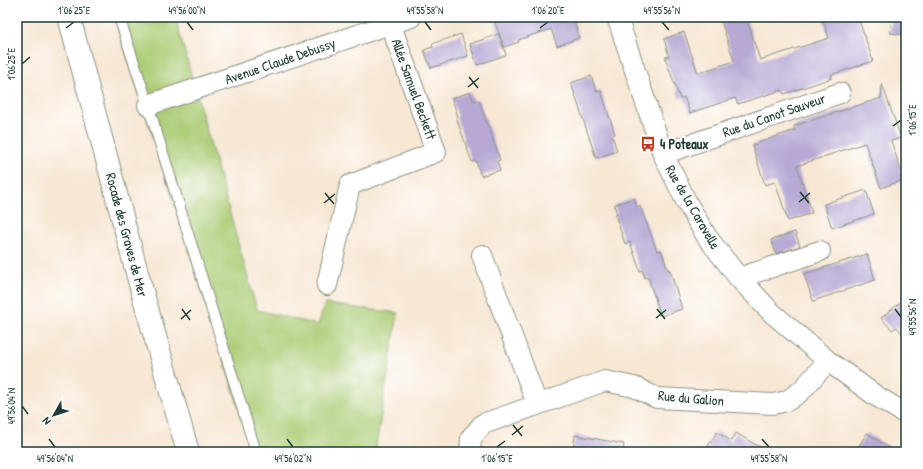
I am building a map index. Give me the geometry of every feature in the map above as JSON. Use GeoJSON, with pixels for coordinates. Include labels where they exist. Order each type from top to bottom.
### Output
{"type":"FeatureCollection","features":[{"type":"Feature","properties":{"kind":"main road","name":"Rocade des Graves de Mer"},"geometry":{"type":"LineString","coordinates":[[69,17],[140,284],[188,452]]}},
{"type":"Feature","properties":{"kind":"street","name":"Avenue Claude Debussy"},"geometry":{"type":"LineString","coordinates":[[148,105],[389,21],[411,17]]}},
{"type":"Feature","properties":{"kind":"street","name":"Rue de la Caravelle"},"geometry":{"type":"LineString","coordinates":[[617,17],[663,154],[687,203],[707,237],[739,278],[771,312],[828,361],[876,396],[906,414]]}},
{"type":"Feature","properties":{"kind":"street","name":"Allée Samuel Beckett"},"geometry":{"type":"LineString","coordinates":[[327,285],[350,185],[436,152],[389,21]]}},
{"type":"Feature","properties":{"kind":"street","name":"Rue du Canot Sauveur"},"geometry":{"type":"LineString","coordinates":[[663,154],[840,93]]}},
{"type":"Feature","properties":{"kind":"street"},"geometry":{"type":"LineString","coordinates":[[739,278],[820,251]]}},
{"type":"Feature","properties":{"kind":"street"},"geometry":{"type":"LineString","coordinates":[[482,255],[537,404]]}},
{"type":"Feature","properties":{"kind":"street","name":"Rue du Galion"},"geometry":{"type":"LineString","coordinates":[[470,452],[471,438],[483,424],[605,380],[634,387],[657,398],[773,404],[787,401],[801,391],[828,361]]}},
{"type":"Feature","properties":{"kind":"lane"},"geometry":{"type":"LineString","coordinates":[[119,17],[148,105],[256,452]]}},
{"type":"Feature","properties":{"kind":"green space"},"geometry":{"type":"Polygon","coordinates":[[[115,17],[175,17],[257,310],[318,325],[325,304],[398,313],[375,452],[253,452],[115,17]]]}},
{"type":"Feature","properties":{"kind":"building"},"geometry":{"type":"Polygon","coordinates":[[[510,17],[577,17],[574,21],[579,38],[557,46],[551,29],[518,40],[519,42],[504,47],[495,22],[510,17]]]}},
{"type":"Feature","properties":{"kind":"building"},"geometry":{"type":"Polygon","coordinates":[[[733,17],[746,17],[760,60],[829,38],[822,17],[858,17],[873,61],[831,75],[832,78],[784,94],[782,90],[738,104],[735,98],[690,113],[684,97],[680,99],[665,57],[669,56],[664,39],[684,32],[698,73],[734,61],[721,21],[733,17]]]}},
{"type":"Feature","properties":{"kind":"building"},"geometry":{"type":"Polygon","coordinates":[[[892,17],[906,17],[906,35],[890,33],[892,17]]]}},
{"type":"Feature","properties":{"kind":"building"},"geometry":{"type":"Polygon","coordinates":[[[461,34],[468,56],[431,68],[424,50],[433,47],[432,44],[461,34]]]}},
{"type":"Feature","properties":{"kind":"building"},"geometry":{"type":"Polygon","coordinates":[[[499,34],[506,55],[477,65],[470,44],[499,34]]]}},
{"type":"Feature","properties":{"kind":"building"},"geometry":{"type":"Polygon","coordinates":[[[591,76],[597,92],[601,91],[615,134],[612,135],[617,151],[596,158],[571,83],[591,76]]]}},
{"type":"Feature","properties":{"kind":"building"},"geometry":{"type":"Polygon","coordinates":[[[882,84],[901,138],[891,141],[904,180],[881,188],[865,143],[797,166],[812,213],[788,221],[775,182],[765,185],[752,145],[795,130],[794,126],[881,98],[882,84]]]}},
{"type":"Feature","properties":{"kind":"building"},"geometry":{"type":"Polygon","coordinates":[[[470,92],[474,101],[479,100],[500,160],[497,161],[500,170],[481,176],[476,161],[472,162],[456,117],[458,117],[452,98],[470,92]]]}},
{"type":"Feature","properties":{"kind":"building"},"geometry":{"type":"Polygon","coordinates":[[[866,190],[874,214],[832,228],[824,204],[866,190]]]}},
{"type":"Feature","properties":{"kind":"building"},"geometry":{"type":"Polygon","coordinates":[[[634,198],[637,207],[640,206],[657,251],[661,250],[668,270],[670,270],[682,309],[661,316],[648,277],[645,278],[642,270],[640,271],[630,242],[625,244],[615,214],[617,214],[614,205],[634,198]]]}},
{"type":"Feature","properties":{"kind":"building"},"geometry":{"type":"Polygon","coordinates":[[[795,232],[800,246],[776,254],[771,240],[795,232]]]}},
{"type":"Feature","properties":{"kind":"building"},"geometry":{"type":"Polygon","coordinates":[[[867,254],[875,280],[813,301],[804,274],[867,254]]]}},
{"type":"Feature","properties":{"kind":"building"},"geometry":{"type":"Polygon","coordinates":[[[906,298],[906,339],[897,327],[892,330],[881,318],[906,298]]]}},
{"type":"Feature","properties":{"kind":"building"},"geometry":{"type":"Polygon","coordinates":[[[717,432],[731,441],[736,433],[768,452],[704,452],[717,432]]]}},
{"type":"Feature","properties":{"kind":"building"},"geometry":{"type":"Polygon","coordinates":[[[867,433],[896,452],[855,452],[867,433]]]}},
{"type":"Feature","properties":{"kind":"building"},"geometry":{"type":"Polygon","coordinates":[[[575,435],[624,444],[623,452],[573,452],[575,435]]]}},
{"type":"Feature","properties":{"kind":"place","name":"4 Poteaux"},"geometry":{"type":"Point","coordinates":[648,144]}}]}
